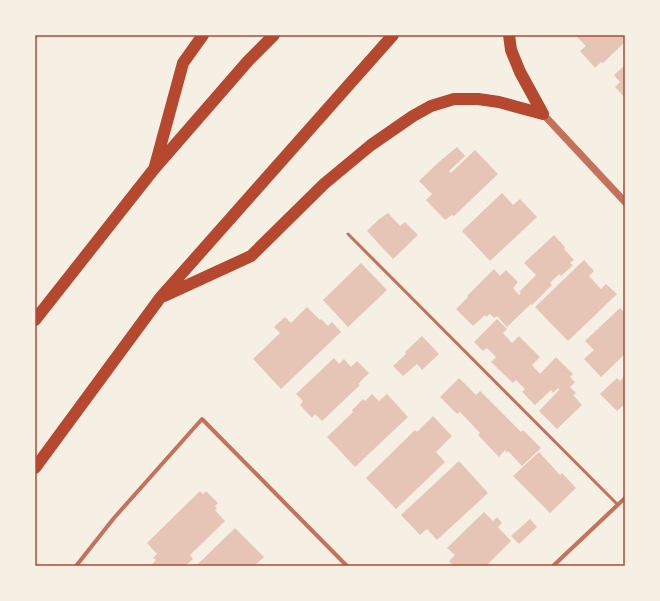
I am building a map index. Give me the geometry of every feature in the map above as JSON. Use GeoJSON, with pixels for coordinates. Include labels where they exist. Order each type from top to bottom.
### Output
{"type":"FeatureCollection","features":[{"type":"Feature","properties":{"kind":"highway"},"geometry":{"type":"LineString","coordinates":[[154,169],[183,63],[203,35]]}},
{"type":"Feature","properties":{"kind":"highway"},"geometry":{"type":"LineString","coordinates":[[35,320],[154,169],[248,61],[274,35]]}},
{"type":"Feature","properties":{"kind":"highway"},"geometry":{"type":"LineString","coordinates":[[35,468],[160,298],[393,35]]}},
{"type":"Feature","properties":{"kind":"highway"},"geometry":{"type":"LineString","coordinates":[[509,35],[511,50],[520,72],[542,114]]}},
{"type":"Feature","properties":{"kind":"highway"},"geometry":{"type":"LineString","coordinates":[[160,298],[251,256],[324,184],[370,145],[413,116],[431,106],[454,99],[478,99],[499,102],[542,114]]}},
{"type":"Feature","properties":{"kind":"street"},"geometry":{"type":"LineString","coordinates":[[542,114],[625,202]]}},
{"type":"Feature","properties":{"kind":"street"},"geometry":{"type":"LineString","coordinates":[[76,566],[114,518],[202,419],[347,566]]}},
{"type":"Feature","properties":{"kind":"street"},"geometry":{"type":"LineString","coordinates":[[553,566],[625,498]]}},
{"type":"Feature","properties":{"kind":"lane"},"geometry":{"type":"LineString","coordinates":[[348,234],[618,505]]}},
{"type":"Feature","properties":{"kind":"building"},"geometry":{"type":"Polygon","coordinates":[[[625,35],[625,42],[603,63],[601,62],[595,68],[580,51],[586,46],[576,36],[625,35]]]}},
{"type":"Feature","properties":{"kind":"building"},"geometry":{"type":"Polygon","coordinates":[[[625,65],[625,98],[615,87],[620,82],[614,75],[625,65]]]}},
{"type":"Feature","properties":{"kind":"building"},"geometry":{"type":"Polygon","coordinates":[[[457,147],[465,156],[449,171],[451,173],[475,150],[498,174],[454,216],[452,215],[445,220],[426,200],[432,194],[419,181],[457,147]]]}},
{"type":"Feature","properties":{"kind":"building"},"geometry":{"type":"Polygon","coordinates":[[[502,193],[513,205],[520,199],[537,217],[490,261],[462,231],[502,193]]]}},
{"type":"Feature","properties":{"kind":"building"},"geometry":{"type":"Polygon","coordinates":[[[388,213],[400,226],[405,222],[418,235],[393,259],[367,231],[388,213]]]}},
{"type":"Feature","properties":{"kind":"building"},"geometry":{"type":"Polygon","coordinates":[[[554,235],[574,260],[570,263],[573,265],[561,276],[559,274],[550,283],[552,285],[507,327],[497,316],[494,318],[490,314],[486,317],[485,315],[473,326],[456,309],[494,269],[500,276],[506,270],[518,282],[513,288],[519,295],[521,293],[519,292],[536,275],[524,263],[554,235]]]}},
{"type":"Feature","properties":{"kind":"building"},"geometry":{"type":"Polygon","coordinates":[[[584,260],[594,271],[589,276],[601,289],[606,284],[617,294],[568,341],[535,307],[584,260]]]}},
{"type":"Feature","properties":{"kind":"building"},"geometry":{"type":"Polygon","coordinates":[[[361,263],[387,290],[348,327],[323,300],[361,263]]]}},
{"type":"Feature","properties":{"kind":"building"},"geometry":{"type":"Polygon","coordinates":[[[307,307],[328,326],[332,322],[341,332],[281,389],[253,359],[280,333],[274,327],[285,317],[291,323],[307,307]]]}},
{"type":"Feature","properties":{"kind":"building"},"geometry":{"type":"Polygon","coordinates":[[[620,308],[625,313],[625,354],[601,377],[584,359],[594,350],[585,341],[620,308]]]}},
{"type":"Feature","properties":{"kind":"building"},"geometry":{"type":"Polygon","coordinates":[[[497,319],[507,329],[503,333],[512,343],[519,336],[540,357],[532,365],[540,374],[556,357],[573,374],[570,377],[575,382],[570,387],[576,393],[573,395],[582,405],[557,429],[539,411],[559,390],[558,388],[553,393],[551,390],[535,405],[522,392],[525,389],[516,380],[513,383],[491,362],[496,357],[487,348],[483,351],[474,342],[497,319]]]}},
{"type":"Feature","properties":{"kind":"building"},"geometry":{"type":"Polygon","coordinates":[[[422,336],[439,354],[422,370],[417,364],[403,376],[393,366],[422,336]]]}},
{"type":"Feature","properties":{"kind":"building"},"geometry":{"type":"Polygon","coordinates":[[[334,358],[339,364],[344,359],[351,367],[357,361],[369,373],[358,384],[360,385],[322,421],[315,414],[312,418],[300,405],[303,401],[296,394],[334,358]]]}},
{"type":"Feature","properties":{"kind":"building"},"geometry":{"type":"Polygon","coordinates":[[[625,375],[625,404],[617,411],[600,394],[617,378],[620,381],[625,375]]]}},
{"type":"Feature","properties":{"kind":"building"},"geometry":{"type":"Polygon","coordinates":[[[459,378],[476,395],[480,391],[521,432],[523,430],[541,448],[522,466],[508,451],[507,453],[505,450],[499,457],[478,435],[480,433],[460,412],[457,414],[440,397],[459,378]]]}},
{"type":"Feature","properties":{"kind":"building"},"geometry":{"type":"Polygon","coordinates":[[[372,394],[379,401],[387,394],[408,417],[355,467],[327,437],[353,412],[352,410],[363,399],[365,401],[372,394]]]}},
{"type":"Feature","properties":{"kind":"building"},"geometry":{"type":"Polygon","coordinates":[[[433,416],[452,436],[436,452],[445,462],[396,509],[366,478],[415,430],[417,432],[433,416]]]}},
{"type":"Feature","properties":{"kind":"building"},"geometry":{"type":"Polygon","coordinates":[[[539,452],[560,475],[562,473],[576,488],[550,513],[513,476],[539,452]]]}},
{"type":"Feature","properties":{"kind":"building"},"geometry":{"type":"Polygon","coordinates":[[[459,461],[488,493],[437,540],[427,529],[420,535],[401,515],[459,461]]]}},
{"type":"Feature","properties":{"kind":"building"},"geometry":{"type":"Polygon","coordinates":[[[200,491],[203,494],[206,491],[218,503],[215,506],[217,509],[215,510],[225,521],[190,555],[193,559],[185,566],[150,566],[156,560],[153,558],[157,554],[147,543],[200,491]]]}},
{"type":"Feature","properties":{"kind":"building"},"geometry":{"type":"Polygon","coordinates":[[[484,512],[493,521],[497,517],[502,523],[498,527],[511,541],[486,566],[454,566],[449,561],[455,555],[447,548],[484,512]]]}},
{"type":"Feature","properties":{"kind":"building"},"geometry":{"type":"Polygon","coordinates":[[[530,519],[537,527],[519,544],[511,536],[530,519]]]}},
{"type":"Feature","properties":{"kind":"building"},"geometry":{"type":"Polygon","coordinates":[[[235,528],[264,557],[254,566],[196,566],[235,528]]]}}]}
